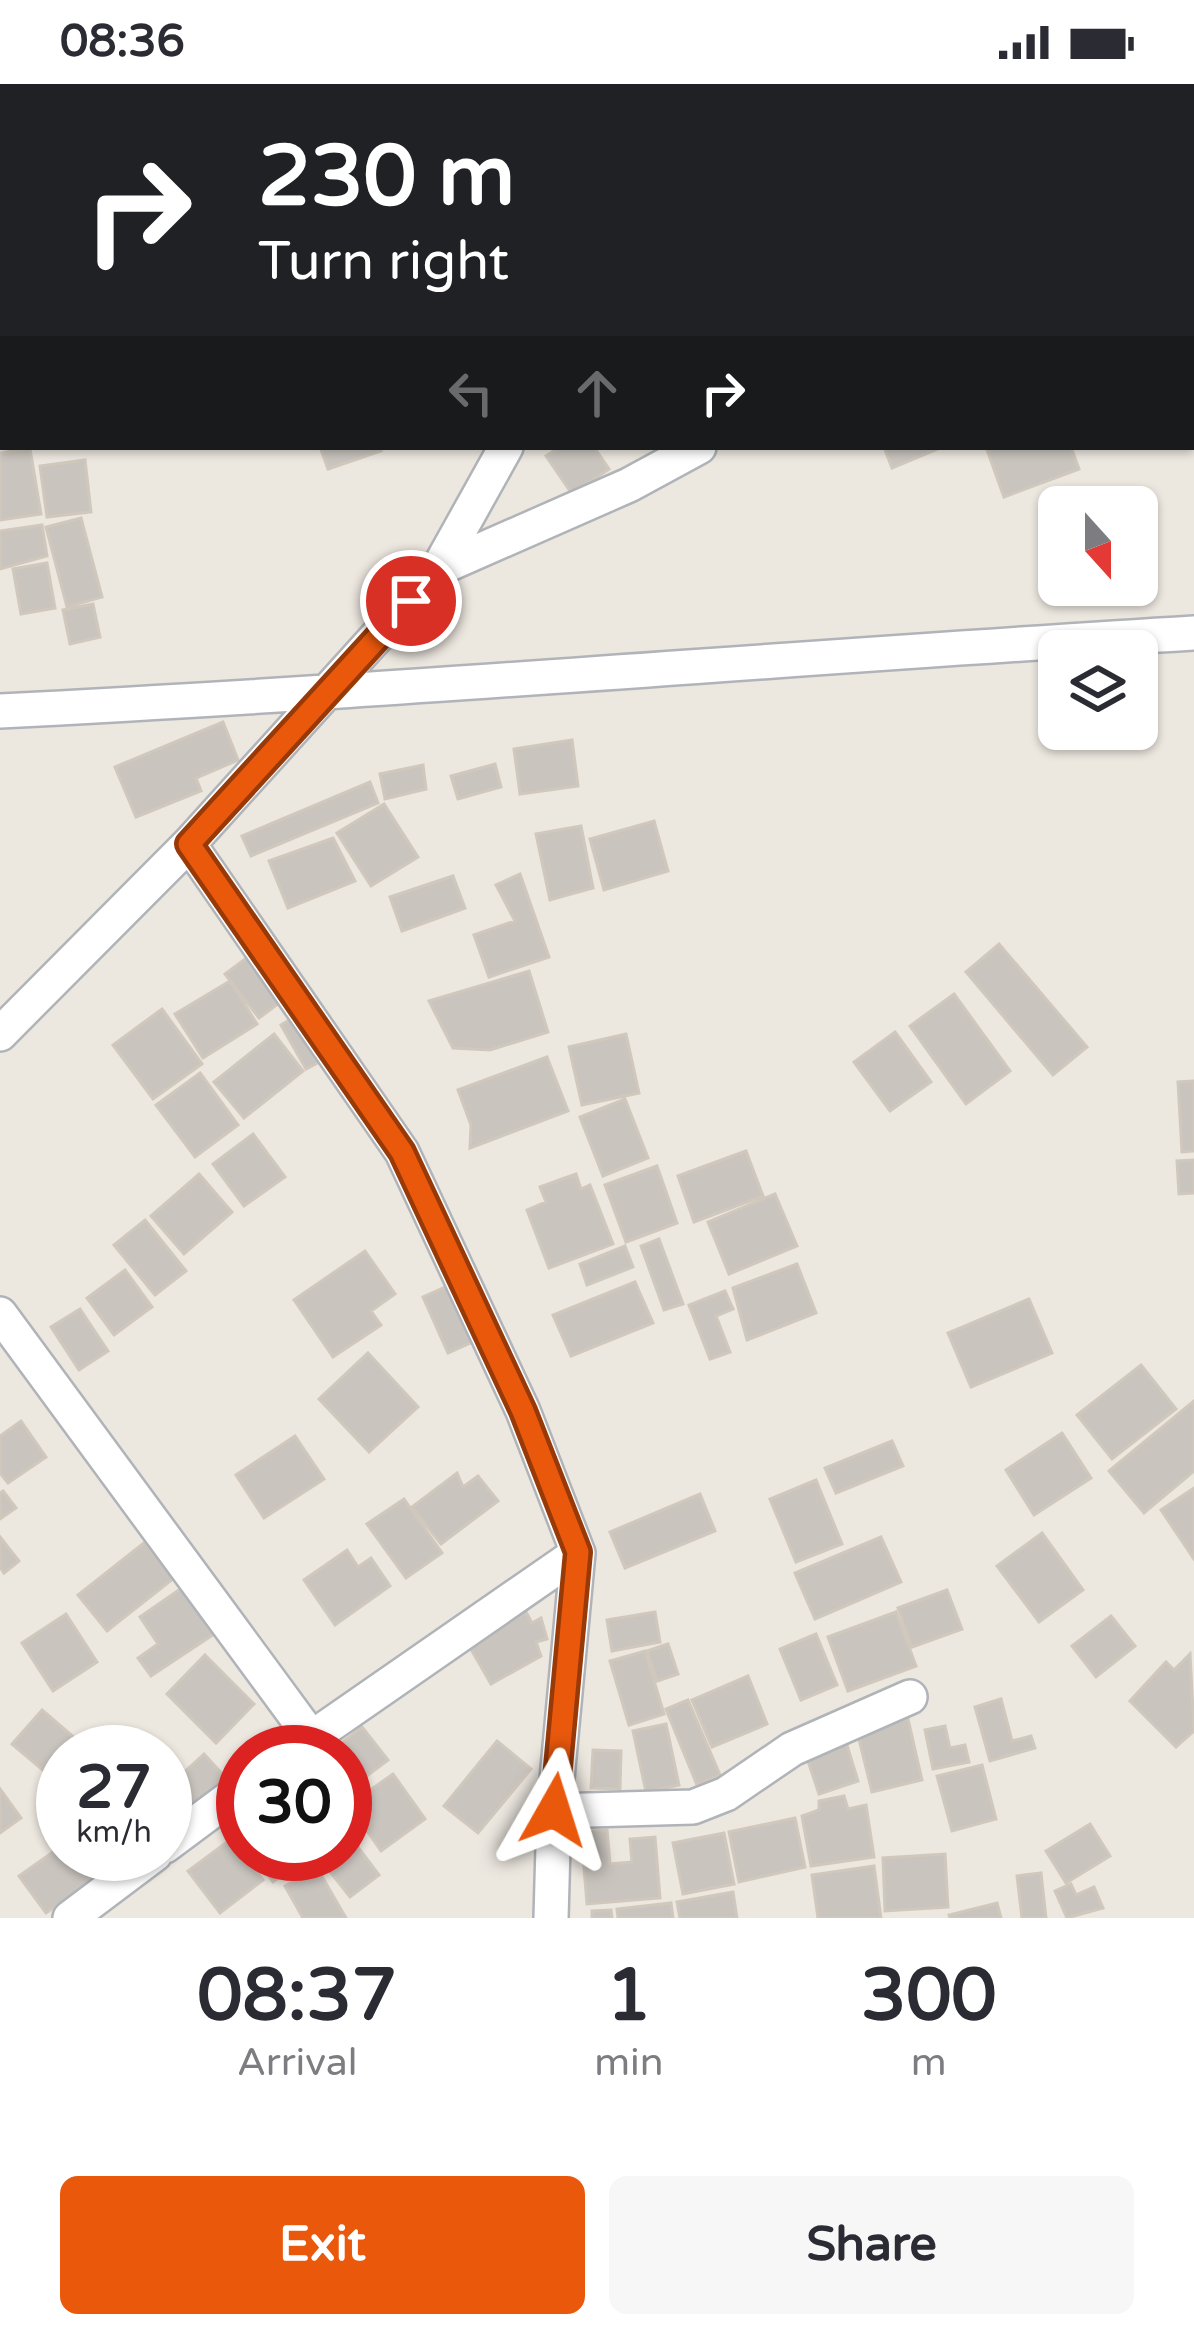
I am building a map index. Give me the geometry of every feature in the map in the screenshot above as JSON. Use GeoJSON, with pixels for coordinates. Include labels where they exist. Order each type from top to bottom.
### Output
{"type":"FeatureCollection","features":[{"type":"Feature","properties":{"kind":"street"},"geometry":{"type":"LineString","coordinates":[[0,1034],[189,844],[438,569],[504,450]]}},
{"type":"Feature","properties":{"kind":"street"},"geometry":{"type":"LineString","coordinates":[[438,569],[629,485],[693,450]]}},
{"type":"Feature","properties":{"kind":"street"},"geometry":{"type":"LineString","coordinates":[[0,711],[328,695],[718,662],[1194,633]]}},
{"type":"Feature","properties":{"kind":"street"},"geometry":{"type":"LineString","coordinates":[[189,844],[402,1152],[523,1411],[578,1552],[543,1910]]}},
{"type":"Feature","properties":{"kind":"street"},"geometry":{"type":"LineString","coordinates":[[0,1314],[288,1725]]}},
{"type":"Feature","properties":{"kind":"street"},"geometry":{"type":"LineString","coordinates":[[328,1725],[578,1552]]}},
{"type":"Feature","properties":{"kind":"street"},"geometry":{"type":"LineString","coordinates":[[554,1810],[693,1807],[726,1795],[792,1749],[910,1697]]}},
{"type":"Feature","properties":{"kind":"street"},"geometry":{"type":"LineString","coordinates":[[70,1918],[119,1881]]}},
{"type":"Feature","properties":{"kind":"building"},"geometry":{"type":"Polygon","coordinates":[[[30,450],[41,514],[0,520],[0,453],[30,450]]]}},
{"type":"Feature","properties":{"kind":"building"},"geometry":{"type":"Polygon","coordinates":[[[321,450],[381,451],[328,469],[321,450]]]}},
{"type":"Feature","properties":{"kind":"building"},"geometry":{"type":"Polygon","coordinates":[[[555,450],[596,450],[609,469],[572,494],[546,456],[555,450]]]}},
{"type":"Feature","properties":{"kind":"building"},"geometry":{"type":"Polygon","coordinates":[[[885,450],[935,450],[892,468],[885,450]]]}},
{"type":"Feature","properties":{"kind":"building"},"geometry":{"type":"Polygon","coordinates":[[[987,450],[1072,450],[1079,469],[1004,497],[987,450]]]}},
{"type":"Feature","properties":{"kind":"building"},"geometry":{"type":"Polygon","coordinates":[[[85,460],[91,512],[47,517],[40,466],[85,460]]]}},
{"type":"Feature","properties":{"kind":"building"},"geometry":{"type":"Polygon","coordinates":[[[81,518],[102,597],[67,607],[46,527],[81,518]]]}},
{"type":"Feature","properties":{"kind":"building"},"geometry":{"type":"Polygon","coordinates":[[[42,525],[47,556],[0,569],[0,531],[42,525]]]}},
{"type":"Feature","properties":{"kind":"building"},"geometry":{"type":"Polygon","coordinates":[[[47,563],[55,608],[21,614],[13,569],[47,563]]]}},
{"type":"Feature","properties":{"kind":"building"},"geometry":{"type":"Polygon","coordinates":[[[93,604],[100,637],[70,644],[63,610],[93,604]]]}},
{"type":"Feature","properties":{"kind":"building"},"geometry":{"type":"Polygon","coordinates":[[[223,722],[238,760],[196,778],[201,791],[136,817],[115,767],[223,722]]]}},
{"type":"Feature","properties":{"kind":"building"},"geometry":{"type":"Polygon","coordinates":[[[572,740],[578,786],[520,794],[514,749],[572,740]]]}},
{"type":"Feature","properties":{"kind":"building"},"geometry":{"type":"Polygon","coordinates":[[[495,764],[501,787],[458,799],[451,776],[495,764]]]}},
{"type":"Feature","properties":{"kind":"building"},"geometry":{"type":"Polygon","coordinates":[[[423,765],[426,789],[385,799],[380,774],[423,765]]]}},
{"type":"Feature","properties":{"kind":"building"},"geometry":{"type":"Polygon","coordinates":[[[370,782],[378,803],[251,856],[242,836],[370,782]]]}},
{"type":"Feature","properties":{"kind":"building"},"geometry":{"type":"Polygon","coordinates":[[[384,804],[418,857],[371,886],[337,833],[384,804]]]}},
{"type":"Feature","properties":{"kind":"building"},"geometry":{"type":"Polygon","coordinates":[[[654,821],[668,871],[604,890],[590,839],[654,821]]]}},
{"type":"Feature","properties":{"kind":"building"},"geometry":{"type":"Polygon","coordinates":[[[581,826],[593,888],[550,900],[536,834],[581,826]]]}},
{"type":"Feature","properties":{"kind":"building"},"geometry":{"type":"Polygon","coordinates":[[[333,838],[355,881],[288,908],[269,861],[333,838]]]}},
{"type":"Feature","properties":{"kind":"building"},"geometry":{"type":"Polygon","coordinates":[[[520,874],[549,957],[489,977],[474,935],[515,921],[496,885],[520,874]]]}},
{"type":"Feature","properties":{"kind":"building"},"geometry":{"type":"Polygon","coordinates":[[[453,876],[465,908],[402,931],[390,897],[453,876]]]}},
{"type":"Feature","properties":{"kind":"building"},"geometry":{"type":"Polygon","coordinates":[[[999,944],[1087,1047],[1053,1075],[966,972],[999,944]]]}},
{"type":"Feature","properties":{"kind":"building"},"geometry":{"type":"Polygon","coordinates":[[[249,956],[282,1001],[259,1018],[225,974],[249,956]]]}},
{"type":"Feature","properties":{"kind":"building"},"geometry":{"type":"Polygon","coordinates":[[[529,971],[548,1032],[490,1050],[453,1048],[429,1001],[529,971]]]}},
{"type":"Feature","properties":{"kind":"building"},"geometry":{"type":"Polygon","coordinates":[[[230,981],[257,1024],[203,1058],[175,1014],[230,981]]]}},
{"type":"Feature","properties":{"kind":"building"},"geometry":{"type":"Polygon","coordinates":[[[954,994],[1010,1071],[966,1104],[910,1026],[954,994]]]}},
{"type":"Feature","properties":{"kind":"building"},"geometry":{"type":"Polygon","coordinates":[[[162,1009],[202,1064],[153,1099],[113,1045],[162,1009]]]}},
{"type":"Feature","properties":{"kind":"building"},"geometry":{"type":"Polygon","coordinates":[[[299,1014],[329,1057],[306,1069],[281,1025],[299,1014]]]}},
{"type":"Feature","properties":{"kind":"building"},"geometry":{"type":"Polygon","coordinates":[[[895,1032],[931,1082],[890,1111],[854,1062],[895,1032]]]}},
{"type":"Feature","properties":{"kind":"building"},"geometry":{"type":"Polygon","coordinates":[[[274,1034],[303,1071],[244,1118],[214,1082],[274,1034]]]}},
{"type":"Feature","properties":{"kind":"building"},"geometry":{"type":"Polygon","coordinates":[[[626,1034],[639,1093],[582,1105],[569,1047],[626,1034]]]}},
{"type":"Feature","properties":{"kind":"building"},"geometry":{"type":"Polygon","coordinates":[[[547,1057],[568,1111],[470,1148],[471,1125],[458,1090],[547,1057]]]}},
{"type":"Feature","properties":{"kind":"building"},"geometry":{"type":"Polygon","coordinates":[[[200,1073],[238,1125],[195,1157],[156,1105],[200,1073]]]}},
{"type":"Feature","properties":{"kind":"building"},"geometry":{"type":"Polygon","coordinates":[[[1194,1081],[1194,1151],[1182,1152],[1178,1082],[1194,1081]]]}},
{"type":"Feature","properties":{"kind":"building"},"geometry":{"type":"Polygon","coordinates":[[[625,1099],[648,1158],[603,1176],[580,1117],[625,1099]]]}},
{"type":"Feature","properties":{"kind":"building"},"geometry":{"type":"Polygon","coordinates":[[[253,1134],[285,1177],[244,1206],[213,1164],[253,1134]]]}},
{"type":"Feature","properties":{"kind":"building"},"geometry":{"type":"Polygon","coordinates":[[[746,1151],[763,1196],[694,1222],[678,1176],[746,1151]]]}},
{"type":"Feature","properties":{"kind":"building"},"geometry":{"type":"Polygon","coordinates":[[[1194,1160],[1194,1193],[1179,1194],[1177,1161],[1194,1160]]]}},
{"type":"Feature","properties":{"kind":"building"},"geometry":{"type":"Polygon","coordinates":[[[657,1166],[677,1223],[626,1242],[605,1185],[657,1166]]]}},
{"type":"Feature","properties":{"kind":"building"},"geometry":{"type":"Polygon","coordinates":[[[199,1174],[232,1212],[184,1254],[151,1216],[199,1174]]]}},
{"type":"Feature","properties":{"kind":"building"},"geometry":{"type":"Polygon","coordinates":[[[576,1174],[581,1189],[590,1185],[613,1244],[549,1268],[527,1210],[546,1202],[540,1187],[576,1174]]]}},
{"type":"Feature","properties":{"kind":"building"},"geometry":{"type":"Polygon","coordinates":[[[775,1194],[797,1246],[729,1274],[708,1222],[775,1194]]]}},
{"type":"Feature","properties":{"kind":"building"},"geometry":{"type":"Polygon","coordinates":[[[145,1220],[186,1271],[155,1295],[114,1245],[145,1220]]]}},
{"type":"Feature","properties":{"kind":"building"},"geometry":{"type":"Polygon","coordinates":[[[659,1239],[683,1304],[664,1310],[641,1246],[659,1239]]]}},
{"type":"Feature","properties":{"kind":"building"},"geometry":{"type":"Polygon","coordinates":[[[625,1246],[633,1267],[587,1285],[580,1264],[625,1246]]]}},
{"type":"Feature","properties":{"kind":"building"},"geometry":{"type":"Polygon","coordinates":[[[365,1251],[395,1294],[371,1311],[381,1325],[333,1357],[294,1300],[365,1251]]]}},
{"type":"Feature","properties":{"kind":"building"},"geometry":{"type":"Polygon","coordinates":[[[797,1264],[816,1313],[747,1340],[733,1288],[797,1264]]]}},
{"type":"Feature","properties":{"kind":"building"},"geometry":{"type":"Polygon","coordinates":[[[125,1270],[152,1307],[114,1335],[87,1298],[125,1270]]]}},
{"type":"Feature","properties":{"kind":"building"},"geometry":{"type":"Polygon","coordinates":[[[635,1282],[653,1323],[571,1356],[553,1315],[635,1282]]]}},
{"type":"Feature","properties":{"kind":"building"},"geometry":{"type":"Polygon","coordinates":[[[452,1284],[477,1340],[448,1353],[423,1297],[452,1284]]]}},
{"type":"Feature","properties":{"kind":"building"},"geometry":{"type":"Polygon","coordinates":[[[725,1291],[733,1309],[716,1316],[730,1352],[710,1359],[689,1305],[725,1291]]]}},
{"type":"Feature","properties":{"kind":"building"},"geometry":{"type":"Polygon","coordinates":[[[1029,1299],[1052,1353],[971,1387],[948,1333],[1029,1299]]]}},
{"type":"Feature","properties":{"kind":"building"},"geometry":{"type":"Polygon","coordinates":[[[80,1309],[108,1351],[79,1370],[51,1327],[80,1309]]]}},
{"type":"Feature","properties":{"kind":"building"},"geometry":{"type":"Polygon","coordinates":[[[368,1353],[418,1407],[369,1452],[319,1399],[368,1353]]]}},
{"type":"Feature","properties":{"kind":"building"},"geometry":{"type":"Polygon","coordinates":[[[1141,1365],[1176,1409],[1112,1459],[1077,1415],[1141,1365]]]}},
{"type":"Feature","properties":{"kind":"building"},"geometry":{"type":"Polygon","coordinates":[[[1194,1401],[1194,1471],[1144,1513],[1109,1471],[1194,1401]]]}},
{"type":"Feature","properties":{"kind":"building"},"geometry":{"type":"Polygon","coordinates":[[[21,1421],[46,1457],[8,1483],[0,1473],[0,1436],[21,1421]]]}},
{"type":"Feature","properties":{"kind":"building"},"geometry":{"type":"Polygon","coordinates":[[[1062,1433],[1091,1478],[1034,1515],[1006,1470],[1062,1433]]]}},
{"type":"Feature","properties":{"kind":"building"},"geometry":{"type":"Polygon","coordinates":[[[295,1436],[324,1479],[264,1518],[236,1475],[295,1436]]]}},
{"type":"Feature","properties":{"kind":"building"},"geometry":{"type":"Polygon","coordinates":[[[892,1441],[903,1466],[836,1493],[825,1468],[892,1441]]]}},
{"type":"Feature","properties":{"kind":"building"},"geometry":{"type":"Polygon","coordinates":[[[457,1473],[463,1487],[478,1476],[498,1501],[441,1544],[412,1507],[457,1473]]]}},
{"type":"Feature","properties":{"kind":"building"},"geometry":{"type":"Polygon","coordinates":[[[816,1480],[842,1544],[796,1562],[770,1499],[816,1480]]]}},
{"type":"Feature","properties":{"kind":"building"},"geometry":{"type":"Polygon","coordinates":[[[1194,1488],[1194,1559],[1161,1510],[1194,1488]]]}},
{"type":"Feature","properties":{"kind":"building"},"geometry":{"type":"Polygon","coordinates":[[[0,1493],[16,1508],[0,1519],[0,1493]]]}},
{"type":"Feature","properties":{"kind":"building"},"geometry":{"type":"Polygon","coordinates":[[[700,1494],[715,1531],[625,1568],[610,1532],[700,1494]]]}},
{"type":"Feature","properties":{"kind":"building"},"geometry":{"type":"Polygon","coordinates":[[[404,1499],[442,1553],[406,1578],[367,1524],[404,1499]]]}},
{"type":"Feature","properties":{"kind":"building"},"geometry":{"type":"Polygon","coordinates":[[[1042,1533],[1083,1590],[1039,1622],[997,1566],[1042,1533]]]}},
{"type":"Feature","properties":{"kind":"building"},"geometry":{"type":"Polygon","coordinates":[[[0,1537],[19,1561],[4,1573],[0,1567],[0,1537]]]}},
{"type":"Feature","properties":{"kind":"building"},"geometry":{"type":"Polygon","coordinates":[[[881,1537],[901,1582],[815,1619],[795,1573],[881,1537]]]}},
{"type":"Feature","properties":{"kind":"building"},"geometry":{"type":"Polygon","coordinates":[[[145,1542],[174,1578],[107,1631],[78,1595],[145,1542]]]}},
{"type":"Feature","properties":{"kind":"building"},"geometry":{"type":"Polygon","coordinates":[[[347,1550],[358,1567],[371,1558],[390,1586],[335,1625],[304,1580],[347,1550]]]}},
{"type":"Feature","properties":{"kind":"building"},"geometry":{"type":"Polygon","coordinates":[[[186,1585],[217,1632],[151,1676],[138,1658],[158,1644],[140,1617],[186,1585]]]}},
{"type":"Feature","properties":{"kind":"building"},"geometry":{"type":"Polygon","coordinates":[[[947,1590],[962,1629],[912,1647],[898,1608],[947,1590]]]}},
{"type":"Feature","properties":{"kind":"building"},"geometry":{"type":"Polygon","coordinates":[[[526,1612],[532,1623],[541,1618],[547,1639],[536,1642],[541,1656],[491,1684],[468,1644],[526,1612]]]}},
{"type":"Feature","properties":{"kind":"building"},"geometry":{"type":"Polygon","coordinates":[[[655,1612],[660,1642],[612,1651],[607,1620],[655,1612]]]}},
{"type":"Feature","properties":{"kind":"building"},"geometry":{"type":"Polygon","coordinates":[[[896,1612],[916,1666],[848,1691],[828,1637],[896,1612]]]}},
{"type":"Feature","properties":{"kind":"building"},"geometry":{"type":"Polygon","coordinates":[[[66,1614],[97,1662],[53,1691],[22,1643],[66,1614]]]}},
{"type":"Feature","properties":{"kind":"building"},"geometry":{"type":"Polygon","coordinates":[[[1111,1616],[1135,1646],[1096,1677],[1072,1646],[1111,1616]]]}},
{"type":"Feature","properties":{"kind":"building"},"geometry":{"type":"Polygon","coordinates":[[[816,1634],[837,1685],[801,1700],[780,1649],[816,1634]]]}},
{"type":"Feature","properties":{"kind":"building"},"geometry":{"type":"Polygon","coordinates":[[[668,1644],[678,1674],[657,1681],[647,1651],[668,1644]]]}},
{"type":"Feature","properties":{"kind":"building"},"geometry":{"type":"Polygon","coordinates":[[[645,1651],[664,1714],[629,1725],[610,1661],[645,1651]]]}},
{"type":"Feature","properties":{"kind":"building"},"geometry":{"type":"Polygon","coordinates":[[[1190,1654],[1194,1731],[1176,1747],[1130,1701],[1166,1662],[1174,1670],[1190,1654]]]}},
{"type":"Feature","properties":{"kind":"building"},"geometry":{"type":"Polygon","coordinates":[[[205,1655],[254,1704],[234,1725],[216,1725],[216,1743],[167,1694],[205,1655]]]}},
{"type":"Feature","properties":{"kind":"building"},"geometry":{"type":"Polygon","coordinates":[[[748,1676],[767,1724],[712,1747],[692,1700],[748,1676]]]}},
{"type":"Feature","properties":{"kind":"building"},"geometry":{"type":"Polygon","coordinates":[[[1001,1699],[1012,1741],[1031,1736],[1035,1748],[990,1761],[975,1707],[1001,1699]]]}},
{"type":"Feature","properties":{"kind":"building"},"geometry":{"type":"Polygon","coordinates":[[[688,1700],[720,1775],[697,1785],[666,1709],[688,1700]]]}},
{"type":"Feature","properties":{"kind":"building"},"geometry":{"type":"Polygon","coordinates":[[[42,1710],[60,1725],[36,1725],[36,1764],[12,1744],[42,1710]]]}},
{"type":"Feature","properties":{"kind":"building"},"geometry":{"type":"Polygon","coordinates":[[[908,1719],[922,1780],[872,1792],[857,1731],[908,1719]]]}},
{"type":"Feature","properties":{"kind":"building"},"geometry":{"type":"Polygon","coordinates":[[[666,1724],[679,1785],[646,1792],[633,1731],[666,1724]]]}},
{"type":"Feature","properties":{"kind":"building"},"geometry":{"type":"Polygon","coordinates":[[[945,1726],[950,1748],[965,1745],[969,1762],[933,1769],[925,1730],[945,1726]]]}},
{"type":"Feature","properties":{"kind":"building"},"geometry":{"type":"Polygon","coordinates":[[[372,1740],[388,1760],[372,1772],[372,1740]]]}},
{"type":"Feature","properties":{"kind":"building"},"geometry":{"type":"Polygon","coordinates":[[[497,1741],[531,1769],[478,1833],[444,1806],[497,1741]]]}},
{"type":"Feature","properties":{"kind":"building"},"geometry":{"type":"Polygon","coordinates":[[[846,1742],[858,1781],[819,1794],[806,1755],[846,1742]]]}},
{"type":"Feature","properties":{"kind":"building"},"geometry":{"type":"Polygon","coordinates":[[[593,1750],[621,1751],[620,1789],[591,1788],[593,1750]]]}},
{"type":"Feature","properties":{"kind":"building"},"geometry":{"type":"Polygon","coordinates":[[[204,1754],[216,1767],[216,1787],[192,1809],[192,1765],[204,1754]]]}},
{"type":"Feature","properties":{"kind":"building"},"geometry":{"type":"Polygon","coordinates":[[[982,1765],[996,1819],[952,1831],[937,1776],[982,1765]]]}},
{"type":"Feature","properties":{"kind":"building"},"geometry":{"type":"Polygon","coordinates":[[[393,1774],[425,1819],[381,1851],[372,1838],[372,1789],[393,1774]]]}},
{"type":"Feature","properties":{"kind":"building"},"geometry":{"type":"Polygon","coordinates":[[[0,1789],[21,1818],[0,1833],[0,1789]]]}},
{"type":"Feature","properties":{"kind":"building"},"geometry":{"type":"Polygon","coordinates":[[[844,1796],[848,1809],[866,1805],[874,1857],[811,1866],[802,1816],[819,1810],[819,1801],[844,1796]]]}},
{"type":"Feature","properties":{"kind":"building"},"geometry":{"type":"Polygon","coordinates":[[[795,1818],[805,1867],[739,1882],[729,1832],[795,1818]]]}},
{"type":"Feature","properties":{"kind":"building"},"geometry":{"type":"Polygon","coordinates":[[[1090,1824],[1110,1856],[1066,1883],[1046,1851],[1090,1824]]]}},
{"type":"Feature","properties":{"kind":"building"},"geometry":{"type":"Polygon","coordinates":[[[607,1830],[610,1864],[632,1862],[630,1839],[655,1837],[660,1898],[587,1904],[581,1832],[607,1830]]]}},
{"type":"Feature","properties":{"kind":"building"},"geometry":{"type":"Polygon","coordinates":[[[724,1833],[734,1884],[683,1894],[673,1843],[724,1833]]]}},
{"type":"Feature","properties":{"kind":"building"},"geometry":{"type":"Polygon","coordinates":[[[216,1850],[216,1881],[262,1881],[220,1913],[192,1876],[192,1868],[216,1850]]]}},
{"type":"Feature","properties":{"kind":"building"},"geometry":{"type":"Polygon","coordinates":[[[945,1854],[948,1907],[885,1911],[883,1858],[945,1854]]]}},
{"type":"Feature","properties":{"kind":"building"},"geometry":{"type":"Polygon","coordinates":[[[36,1864],[36,1881],[92,1881],[46,1913],[19,1876],[36,1864]]]}},
{"type":"Feature","properties":{"kind":"building"},"geometry":{"type":"Polygon","coordinates":[[[874,1866],[881,1918],[818,1918],[812,1875],[874,1866]]]}},
{"type":"Feature","properties":{"kind":"building"},"geometry":{"type":"Polygon","coordinates":[[[1041,1873],[1046,1918],[1022,1918],[1017,1876],[1041,1873]]]}},
{"type":"Feature","properties":{"kind":"building"},"geometry":{"type":"Polygon","coordinates":[[[294,1881],[325,1881],[346,1918],[303,1918],[285,1886],[294,1881]]]}},
{"type":"Feature","properties":{"kind":"building"},"geometry":{"type":"Polygon","coordinates":[[[337,1881],[371,1881],[350,1897],[337,1881]]]}},
{"type":"Feature","properties":{"kind":"building"},"geometry":{"type":"Polygon","coordinates":[[[1071,1884],[1076,1895],[1094,1887],[1103,1908],[1067,1918],[1055,1891],[1071,1884]]]}},
{"type":"Feature","properties":{"kind":"building"},"geometry":{"type":"Polygon","coordinates":[[[733,1892],[737,1918],[680,1918],[677,1902],[733,1892]]]}},
{"type":"Feature","properties":{"kind":"building"},"geometry":{"type":"Polygon","coordinates":[[[671,1903],[673,1918],[618,1918],[617,1909],[671,1903]]]}},
{"type":"Feature","properties":{"kind":"building"},"geometry":{"type":"Polygon","coordinates":[[[997,1903],[1001,1918],[949,1915],[997,1903]]]}},
{"type":"Feature","properties":{"kind":"building"},"geometry":{"type":"Polygon","coordinates":[[[611,1910],[612,1918],[592,1918],[592,1911],[611,1910]]]}},
{"type":"Feature","properties":{"kind":"route"},"geometry":{"type":"LineString","coordinates":[[411,601],[189,844],[402,1152],[523,1411],[578,1552],[554,1810]]}}]}
